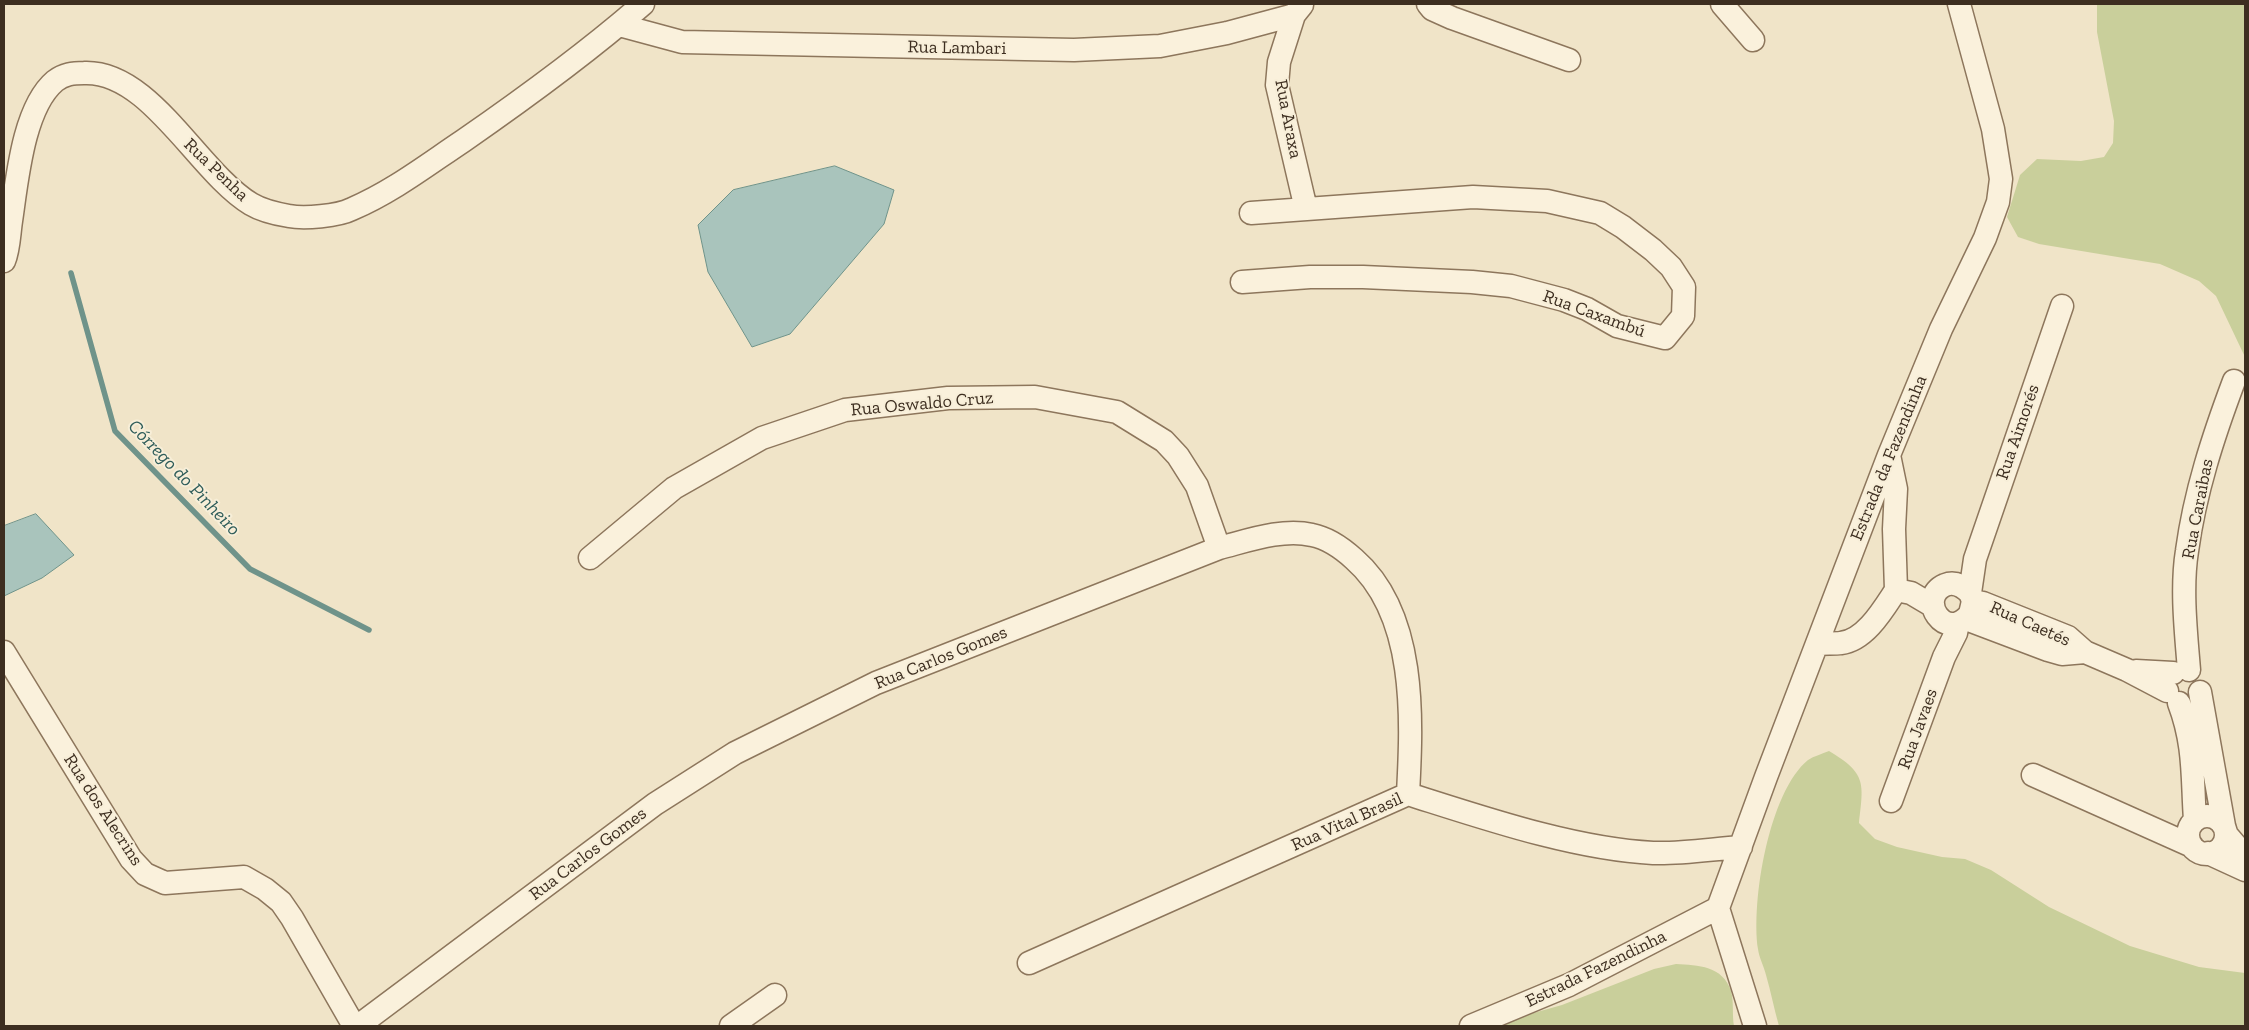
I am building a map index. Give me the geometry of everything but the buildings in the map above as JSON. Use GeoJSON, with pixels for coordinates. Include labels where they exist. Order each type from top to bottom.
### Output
{"type":"FeatureCollection","features":[{"type":"Feature","properties":{"kind":"street","name":"Rua Penha"},"geometry":{"type":"LineString","coordinates":[[4,261],[23,151],[32,119],[40,99],[54,82],[67,74],[89,73],[109,76],[128,85],[150,103],[205,163],[251,204],[292,217],[313,217],[349,211],[394,188],[494,119],[619,25],[643,4]]}},
{"type":"Feature","properties":{"kind":"street"},"geometry":{"type":"LineString","coordinates":[[1428,4],[1432,9],[1452,18],[1570,60]]}},
{"type":"Feature","properties":{"kind":"street"},"geometry":{"type":"LineString","coordinates":[[1722,4],[1753,40]]}},
{"type":"Feature","properties":{"kind":"street","name":"Estrada da Fazendinha"},"geometry":{"type":"LineString","coordinates":[[1718,908],[1888,455],[1941,329],[1985,238],[1998,202],[2001,179],[1993,129],[1959,4]]}},
{"type":"Feature","properties":{"kind":"street","name":"Rua Lambari"},"geometry":{"type":"LineString","coordinates":[[619,25],[682,42],[1074,50],[1160,46],[1227,33],[1298,9]]}},
{"type":"Feature","properties":{"kind":"street","name":"Rua Araxa"},"geometry":{"type":"LineString","coordinates":[[1298,9],[1279,62],[1277,85],[1306,209]]}},
{"type":"Feature","properties":{"kind":"street","name":"Rua Caxambú"},"geometry":{"type":"LineString","coordinates":[[1242,282],[1310,277],[1363,276],[1511,286],[1564,300],[1587,309],[1617,326],[1665,338],[1683,316],[1684,287],[1671,266],[1640,240],[1600,213],[1547,201],[1473,197],[1251,213]]}},
{"type":"Feature","properties":{"kind":"street","name":"Rua Aimorés"},"geometry":{"type":"LineString","coordinates":[[1954,604],[1975,559],[2062,306]]}},
{"type":"Feature","properties":{"kind":"street","name":"Rua Caraibas"},"geometry":{"type":"LineString","coordinates":[[2177,684],[2185,591],[2186,553],[2193,513],[2213,438],[2234,381]]}},
{"type":"Feature","properties":{"kind":"street","name":"Rua Oswaldo Cruz"},"geometry":{"type":"LineString","coordinates":[[590,558],[674,488],[762,438],[845,410],[948,398],[1035,397],[1117,412],[1164,441],[1178,456],[1197,486],[1219,548]]}},
{"type":"Feature","properties":{"kind":"street"},"geometry":{"type":"LineString","coordinates":[[1888,455],[1896,489],[1894,529],[1903,592]]}},
{"type":"Feature","properties":{"kind":"street","name":"Rua Carlos Gomes"},"geometry":{"type":"LineString","coordinates":[[358,1026],[655,804],[734,752],[876,683],[1219,548],[1274,534],[1312,535],[1342,548],[1361,565],[1376,583],[1388,603],[1397,626],[1408,676],[1411,749],[1408,794]]}},
{"type":"Feature","properties":{"kind":"street"},"geometry":{"type":"LineString","coordinates":[[1903,592],[1954,604]]}},
{"type":"Feature","properties":{"kind":"street"},"geometry":{"type":"LineString","coordinates":[[1818,644],[1843,643],[1854,638],[1903,592]]}},
{"type":"Feature","properties":{"kind":"street","name":"Rua Caetés"},"geometry":{"type":"LineString","coordinates":[[1954,604],[1983,603],[2068,637],[2085,652],[2127,670],[2177,684]]}},
{"type":"Feature","properties":{"kind":"street","name":"Rua Javaes"},"geometry":{"type":"LineString","coordinates":[[1891,801],[1944,657],[1954,639],[1954,604]]}},
{"type":"Feature","properties":{"kind":"street","name":"Rua dos Alecrins"},"geometry":{"type":"LineString","coordinates":[[4,652],[131,859],[144,874],[165,883],[244,877],[265,889],[281,902],[292,918],[354,1026]]}},
{"type":"Feature","properties":{"kind":"street"},"geometry":{"type":"LineString","coordinates":[[2032,775],[2136,821],[2196,837],[2219,849],[2225,839],[2225,830],[2199,679],[2177,684],[2193,758],[2196,837]]}},
{"type":"Feature","properties":{"kind":"street","name":"Rua Vital Brasil"},"geometry":{"type":"LineString","coordinates":[[1029,963],[1408,794],[1471,814],[1596,847],[1654,853],[1741,846]]}},
{"type":"Feature","properties":{"kind":"street"},"geometry":{"type":"LineString","coordinates":[[2196,837],[2201,817],[2214,817],[2245,856]]}},
{"type":"Feature","properties":{"kind":"street"},"geometry":{"type":"LineString","coordinates":[[2196,837],[2245,870]]}},
{"type":"Feature","properties":{"kind":"street"},"geometry":{"type":"LineString","coordinates":[[1718,908],[1755,1026]]}},
{"type":"Feature","properties":{"kind":"street","name":"Estrada Fazendinha"},"geometry":{"type":"LineString","coordinates":[[1471,1026],[1569,986],[1718,908]]}},
{"type":"Feature","properties":{"kind":"street"},"geometry":{"type":"LineString","coordinates":[[731,1026],[776,995]]}},
{"type":"Feature","properties":{"kind":"green space"},"geometry":{"type":"Polygon","coordinates":[[[2097,4],[2245,4],[2245,357],[2216,296],[2199,281],[2160,264],[2039,244],[2018,237],[2007,217],[2020,175],[2037,159],[2081,161],[2104,157],[2113,143],[2114,121],[2097,32],[2097,4]]]}},
{"type":"Feature","properties":{"kind":"green space"},"geometry":{"type":"Polygon","coordinates":[[[1829,751],[1850,766],[1860,780],[1862,798],[1859,823],[1875,839],[1897,847],[1942,857],[1965,859],[1991,870],[2049,907],[2130,946],[2199,967],[2245,973],[2245,1026],[1779,1026],[1758,949],[1757,904],[1760,877],[1773,821],[1794,775],[1808,760],[1829,751]]]}},
{"type":"Feature","properties":{"kind":"green space"},"geometry":{"type":"Polygon","coordinates":[[[1676,964],[1709,968],[1722,976],[1731,991],[1734,1026],[1487,1026],[1562,1005],[1654,969],[1676,964]]]}},
{"type":"Feature","properties":{"kind":"water"},"geometry":{"type":"Polygon","coordinates":[[[835,166],[894,190],[884,224],[790,334],[752,347],[708,272],[698,225],[733,190],[835,166]]]}},
{"type":"Feature","properties":{"kind":"water"},"geometry":{"type":"Polygon","coordinates":[[[36,514],[74,555],[42,578],[4,596],[4,526],[36,514]]]}},
{"type":"Feature","properties":{"kind":"waterway","name":"Córrego do Pinheiro"},"geometry":{"type":"LineString","coordinates":[[71,273],[115,431],[250,569],[369,630]]}}]}
